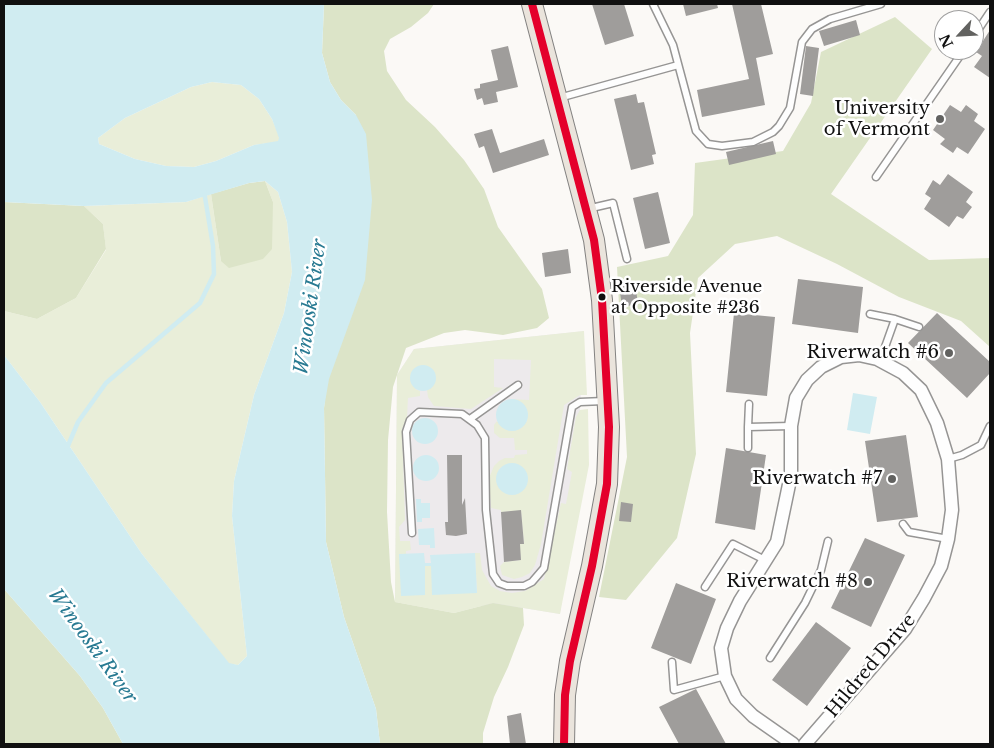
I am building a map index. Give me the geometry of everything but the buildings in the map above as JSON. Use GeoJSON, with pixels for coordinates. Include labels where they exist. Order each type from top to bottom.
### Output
{"type":"FeatureCollection","features":[{"type":"Feature","properties":{"kind":"main road"},"geometry":{"type":"LineString","coordinates":[[532,4],[586,209],[598,267],[608,401],[610,454],[607,484],[592,566],[570,661],[565,704],[564,744]]}},
{"type":"Feature","properties":{"kind":"street","name":"Hildred Drive"},"geometry":{"type":"LineString","coordinates":[[793,744],[752,716],[736,699],[725,676],[721,648],[727,628],[740,601],[777,542],[791,474],[791,426],[796,398],[807,380],[821,367],[841,357],[859,355],[880,361],[903,373],[921,390],[937,423],[948,459],[952,510],[948,539],[940,566],[924,598],[905,629],[805,744]]}},
{"type":"Feature","properties":{"kind":"lane"},"geometry":{"type":"LineString","coordinates":[[653,4],[674,45],[692,122],[701,138],[715,146],[753,142],[773,132],[790,108],[800,51],[806,35],[812,29],[830,19],[881,4]]}},
{"type":"Feature","properties":{"kind":"lane"},"geometry":{"type":"LineString","coordinates":[[876,177],[957,60]]}},
{"type":"Feature","properties":{"kind":"lane"},"geometry":{"type":"LineString","coordinates":[[558,99],[678,65]]}},
{"type":"Feature","properties":{"kind":"lane"},"geometry":{"type":"LineString","coordinates":[[586,209],[614,203],[627,259]]}},
{"type":"Feature","properties":{"kind":"lane"},"geometry":{"type":"LineString","coordinates":[[870,314],[895,319],[919,327]]}},
{"type":"Feature","properties":{"kind":"lane"},"geometry":{"type":"LineString","coordinates":[[880,361],[895,319]]}},
{"type":"Feature","properties":{"kind":"lane"},"geometry":{"type":"LineString","coordinates":[[470,419],[518,386]]}},
{"type":"Feature","properties":{"kind":"lane"},"geometry":{"type":"LineString","coordinates":[[412,533],[406,432],[410,420],[419,412],[462,414],[477,425],[485,438],[486,510],[492,568],[499,583],[515,588],[532,582],[544,568],[572,407],[580,402],[608,401]]}},
{"type":"Feature","properties":{"kind":"lane"},"geometry":{"type":"LineString","coordinates":[[748,404],[748,448]]}},
{"type":"Feature","properties":{"kind":"lane"},"geometry":{"type":"LineString","coordinates":[[748,426],[791,426]]}},
{"type":"Feature","properties":{"kind":"lane"},"geometry":{"type":"LineString","coordinates":[[948,459],[962,455],[981,445],[990,426]]}},
{"type":"Feature","properties":{"kind":"lane"},"geometry":{"type":"LineString","coordinates":[[903,524],[909,532],[948,539]]}},
{"type":"Feature","properties":{"kind":"lane"},"geometry":{"type":"LineString","coordinates":[[770,658],[805,603],[821,570],[828,541]]}},
{"type":"Feature","properties":{"kind":"lane"},"geometry":{"type":"LineString","coordinates":[[705,587],[733,544],[766,561]]}},
{"type":"Feature","properties":{"kind":"lane"},"geometry":{"type":"LineString","coordinates":[[672,662],[674,690],[725,676]]}},
{"type":"Feature","properties":{"kind":"shaded area"},"geometry":{"type":"Polygon","coordinates":[[[584,331],[580,410],[587,421],[560,614],[523,608],[395,602],[397,375],[414,349],[584,331]]]}},
{"type":"Feature","properties":{"kind":"green space"},"geometry":{"type":"Polygon","coordinates":[[[324,4],[434,4],[428,13],[411,27],[390,39],[384,51],[387,71],[406,100],[435,127],[464,160],[484,189],[498,227],[542,289],[549,318],[537,328],[503,335],[465,330],[444,333],[406,348],[393,387],[388,440],[387,512],[391,582],[395,602],[454,613],[493,603],[523,608],[524,625],[494,697],[483,733],[483,744],[380,744],[376,709],[344,617],[326,542],[324,408],[356,115],[341,100],[330,82],[322,53],[324,4]]]}},
{"type":"Feature","properties":{"kind":"green space"},"geometry":{"type":"Polygon","coordinates":[[[895,17],[932,49],[831,194],[929,260],[990,258],[990,347],[961,321],[899,297],[837,264],[777,236],[735,244],[698,278],[690,333],[696,454],[677,538],[626,600],[599,597],[627,457],[617,267],[668,256],[693,215],[695,163],[783,151],[811,103],[821,52],[895,17]]]}},
{"type":"Feature","properties":{"kind":"green space"},"geometry":{"type":"Polygon","coordinates":[[[212,82],[241,85],[259,99],[272,119],[280,138],[278,142],[254,145],[216,161],[194,167],[166,166],[135,159],[99,144],[98,138],[125,118],[191,87],[212,82]]]}},
{"type":"Feature","properties":{"kind":"green space"},"geometry":{"type":"Polygon","coordinates":[[[265,181],[278,192],[287,222],[292,272],[284,313],[254,395],[234,481],[232,516],[247,656],[238,665],[229,664],[142,554],[40,402],[4,355],[4,311],[37,319],[76,298],[106,250],[103,224],[84,206],[186,202],[211,194],[221,261],[273,202],[265,181]]]}},
{"type":"Feature","properties":{"kind":"green space"},"geometry":{"type":"Polygon","coordinates":[[[265,181],[273,202],[272,249],[263,259],[229,268],[221,261],[211,194],[249,183],[265,181]]]}},
{"type":"Feature","properties":{"kind":"green space"},"geometry":{"type":"Polygon","coordinates":[[[4,202],[84,206],[103,224],[106,249],[76,298],[37,319],[4,311],[4,202]]]}},
{"type":"Feature","properties":{"kind":"green space"},"geometry":{"type":"Polygon","coordinates":[[[584,331],[587,395],[580,395],[564,405],[541,544],[535,565],[530,573],[514,579],[502,575],[500,566],[504,562],[521,560],[519,544],[524,543],[521,511],[501,512],[501,510],[491,508],[489,478],[494,466],[499,461],[505,458],[514,458],[515,455],[527,454],[527,450],[515,450],[514,438],[500,438],[494,433],[494,425],[497,421],[500,425],[520,429],[527,421],[527,411],[521,403],[512,399],[529,400],[531,360],[494,359],[494,387],[503,388],[471,409],[434,406],[428,397],[427,390],[435,382],[415,389],[420,391],[420,396],[408,398],[407,417],[402,429],[405,520],[399,527],[400,541],[410,541],[411,550],[406,551],[406,554],[399,554],[425,595],[424,566],[431,566],[477,593],[475,553],[480,553],[482,570],[491,586],[500,591],[512,593],[525,591],[544,579],[561,503],[566,504],[572,472],[567,469],[576,417],[580,410],[588,409],[589,465],[560,614],[493,603],[454,613],[395,602],[397,375],[414,349],[584,331]],[[507,464],[499,469],[497,484],[504,492],[514,494],[524,470],[517,464],[507,464]]]}},
{"type":"Feature","properties":{"kind":"green space"},"geometry":{"type":"Polygon","coordinates":[[[4,589],[80,676],[103,708],[123,744],[4,744],[4,589]]]}},
{"type":"Feature","properties":{"kind":"water","name":"Winooski River"},"geometry":{"type":"Polygon","coordinates":[[[4,4],[324,4],[322,53],[330,82],[341,100],[356,115],[366,134],[372,200],[365,280],[329,379],[324,408],[326,542],[344,617],[376,709],[380,744],[123,744],[103,708],[80,676],[4,589],[4,355],[40,402],[142,554],[229,663],[238,665],[247,656],[232,516],[234,481],[254,395],[284,313],[292,272],[287,222],[278,192],[265,181],[249,183],[186,202],[84,206],[4,202],[4,4]],[[212,82],[191,87],[125,118],[98,138],[99,144],[135,159],[166,166],[194,167],[216,161],[254,145],[278,141],[279,138],[272,119],[259,99],[241,85],[212,82]]]}},
{"type":"Feature","properties":{"kind":"water"},"geometry":{"type":"Polygon","coordinates":[[[423,365],[432,369],[436,378],[432,387],[423,391],[414,387],[410,378],[414,369],[423,365]]]}},
{"type":"Feature","properties":{"kind":"water"},"geometry":{"type":"Polygon","coordinates":[[[853,393],[877,397],[870,434],[847,430],[853,393]]]}},
{"type":"Feature","properties":{"kind":"water"},"geometry":{"type":"Polygon","coordinates":[[[512,399],[523,404],[528,415],[523,426],[512,431],[501,426],[496,415],[501,404],[512,399]]]}},
{"type":"Feature","properties":{"kind":"water"},"geometry":{"type":"Polygon","coordinates":[[[425,418],[434,422],[438,431],[434,440],[425,444],[416,440],[412,431],[416,422],[425,418]]]}},
{"type":"Feature","properties":{"kind":"water"},"geometry":{"type":"Polygon","coordinates":[[[426,455],[435,459],[439,468],[435,477],[426,481],[417,477],[413,468],[417,459],[426,455]]]}},
{"type":"Feature","properties":{"kind":"water"},"geometry":{"type":"Polygon","coordinates":[[[512,463],[523,468],[528,479],[523,490],[512,495],[501,490],[496,479],[501,468],[512,463]]]}},
{"type":"Feature","properties":{"kind":"water"},"geometry":{"type":"Polygon","coordinates":[[[416,499],[421,499],[421,503],[430,503],[430,518],[422,518],[422,522],[417,522],[416,499]]]}},
{"type":"Feature","properties":{"kind":"water"},"geometry":{"type":"Polygon","coordinates":[[[434,528],[435,548],[430,548],[430,545],[419,545],[418,529],[434,528]]]}},
{"type":"Feature","properties":{"kind":"water"},"geometry":{"type":"Polygon","coordinates":[[[424,553],[425,563],[431,563],[430,555],[475,553],[477,593],[432,595],[431,566],[425,566],[425,595],[401,596],[399,554],[424,553]]]}},
{"type":"Feature","properties":{"kind":"waterway"},"geometry":{"type":"LineString","coordinates":[[67,448],[78,422],[106,383],[200,303],[214,274],[213,246],[204,191]]}},
{"type":"Feature","properties":{"kind":"transit line"},"geometry":{"type":"LineString","coordinates":[[532,4],[594,240],[602,300],[609,427],[607,484],[592,566],[570,661],[565,695],[564,744]]}},
{"type":"Feature","properties":{"kind":"place","name":"University of Vermont"},"geometry":{"type":"Point","coordinates":[940,119]}},
{"type":"Feature","properties":{"kind":"place","name":"Riverside Avenue at Opposite #236"},"geometry":{"type":"Point","coordinates":[602,297]}},
{"type":"Feature","properties":{"kind":"place","name":"Riverwatch #6"},"geometry":{"type":"Point","coordinates":[949,353]}},
{"type":"Feature","properties":{"kind":"place","name":"Riverwatch #7"},"geometry":{"type":"Point","coordinates":[892,479]}},
{"type":"Feature","properties":{"kind":"place","name":"Riverwatch #8"},"geometry":{"type":"Point","coordinates":[868,582]}}]}
